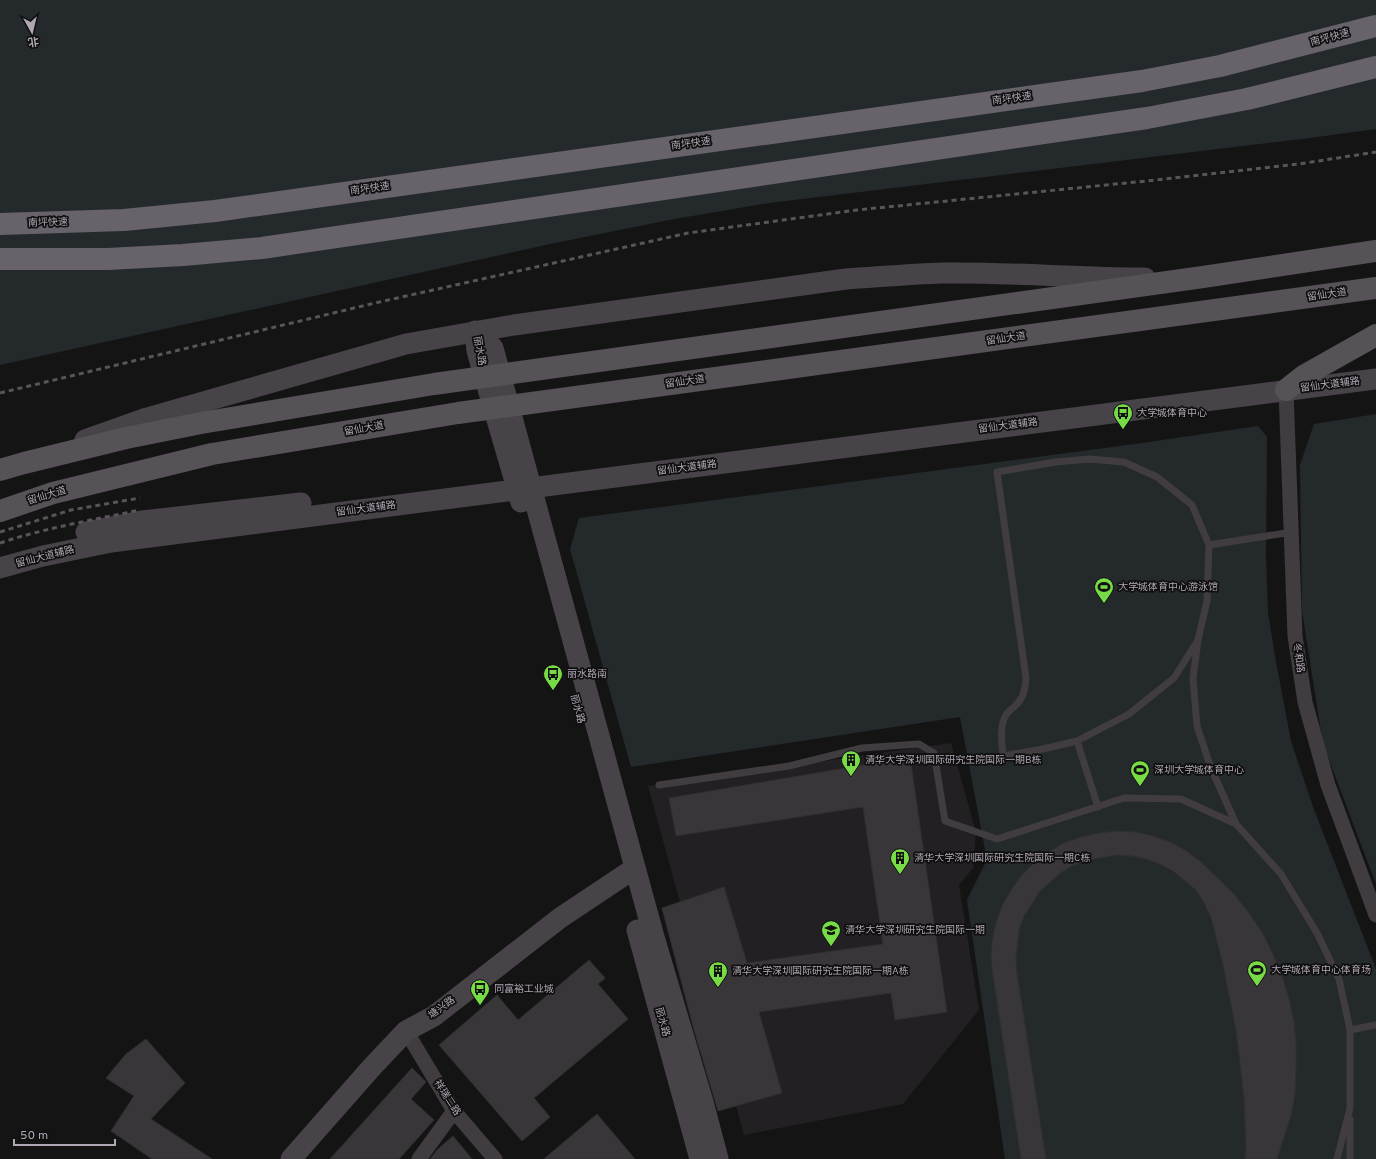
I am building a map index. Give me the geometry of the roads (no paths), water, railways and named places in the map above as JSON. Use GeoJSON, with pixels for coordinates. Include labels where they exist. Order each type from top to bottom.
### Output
{"type":"FeatureCollection","features":[{"type":"Feature","properties":{"kind":"highway","name":"南坪快速"},"geometry":{"type":"LineString","coordinates":[[0,224],[124,220],[215,211],[1142,81],[1220,66],[1376,26]]}},
{"type":"Feature","properties":{"kind":"highway"},"geometry":{"type":"LineString","coordinates":[[0,259],[108,259],[183,255],[262,248],[1147,118],[1247,99],[1376,67]]}},
{"type":"Feature","properties":{"kind":"main road"},"geometry":{"type":"LineString","coordinates":[[0,470],[126,438],[201,423],[434,384],[1376,251]]}},
{"type":"Feature","properties":{"kind":"main road"},"geometry":{"type":"LineString","coordinates":[[24,463],[147,418],[378,351],[414,342],[475,331],[846,279],[951,273],[1128,278],[1203,276]]}},
{"type":"Feature","properties":{"kind":"main road","name":"留仙大道"},"geometry":{"type":"LineString","coordinates":[[0,511],[53,493],[212,454],[458,412],[1376,288]]}},
{"type":"Feature","properties":{"kind":"main road","name":"丽水路"},"geometry":{"type":"LineString","coordinates":[[475,331],[493,348],[523,483],[629,872],[700,1159]]}},
{"type":"Feature","properties":{"kind":"main road"},"geometry":{"type":"LineString","coordinates":[[1286,390],[1305,375],[1376,335]]}},
{"type":"Feature","properties":{"kind":"main road","name":"留仙大道辅路"},"geometry":{"type":"LineString","coordinates":[[0,568],[42,556],[111,542],[477,495],[523,483],[1376,365]]}},
{"type":"Feature","properties":{"kind":"main road","name":"留仙大道辅路"},"geometry":{"type":"LineString","coordinates":[[0,554],[30,545],[142,521],[523,483],[1376,379]]}},
{"type":"Feature","properties":{"kind":"main road","name":"丽水路"},"geometry":{"type":"LineString","coordinates":[[629,872],[654,937],[703,1102],[718,1159]]}},
{"type":"Feature","properties":{"kind":"main road","name":"塘兴路"},"geometry":{"type":"LineString","coordinates":[[291,1159],[370,1069],[406,1031],[434,1016],[560,918],[629,872]]}},
{"type":"Feature","properties":{"kind":"street","name":"冬和路"},"geometry":{"type":"LineString","coordinates":[[1286,390],[1295,636],[1305,702],[1328,785],[1376,914]]}},
{"type":"Feature","properties":{"kind":"street","name":"祥瑞二路"},"geometry":{"type":"LineString","coordinates":[[406,1031],[454,1111],[495,1159]]}},
{"type":"Feature","properties":{"kind":"street"},"geometry":{"type":"LineString","coordinates":[[419,1159],[454,1111]]}},
{"type":"Feature","properties":{"kind":"lane"},"geometry":{"type":"LineString","coordinates":[[1198,640],[1174,678],[1130,714],[1077,741],[1003,756],[1001,736],[1002,725],[1006,714],[1017,704],[1024,693],[1026,678],[998,472],[1056,462],[1083,460],[1124,462],[1157,477],[1192,505],[1209,545],[1207,601],[1198,640],[1193,678],[1197,726],[1211,768],[1236,824],[1281,874],[1317,933],[1339,979],[1350,1030],[1350,1159]]}},
{"type":"Feature","properties":{"kind":"lane"},"geometry":{"type":"LineString","coordinates":[[1209,545],[1292,532]]}},
{"type":"Feature","properties":{"kind":"lane"},"geometry":{"type":"LineString","coordinates":[[1077,741],[1098,807]]}},
{"type":"Feature","properties":{"kind":"lane"},"geometry":{"type":"LineString","coordinates":[[659,785],[788,766],[862,748],[919,744],[934,753],[944,821],[997,839],[1124,798],[1181,799],[1236,824]]}},
{"type":"Feature","properties":{"kind":"lane"},"geometry":{"type":"LineString","coordinates":[[1350,1030],[1376,1025]]}},
{"type":"Feature","properties":{"kind":"lane"},"geometry":{"type":"LineString","coordinates":[[1337,1159],[1350,1108]]}},
{"type":"Feature","properties":{"kind":"railway"},"geometry":{"type":"LineString","coordinates":[[0,393],[375,303],[688,233],[857,210],[1299,164],[1376,152]]}},
{"type":"Feature","properties":{"kind":"railway"},"geometry":{"type":"LineString","coordinates":[[0,532],[71,510],[140,498]]}},
{"type":"Feature","properties":{"kind":"railway"},"geometry":{"type":"LineString","coordinates":[[0,543],[52,529],[140,510]]}},
{"type":"Feature","properties":{"kind":"place","name":"大学城体育中心"},"geometry":{"type":"Point","coordinates":[1123,430]}},
{"type":"Feature","properties":{"kind":"place","name":"大学城体育中心游泳馆"},"geometry":{"type":"Point","coordinates":[1104,604]}},
{"type":"Feature","properties":{"kind":"place","name":"丽水路南"},"geometry":{"type":"Point","coordinates":[553,691]}},
{"type":"Feature","properties":{"kind":"place","name":"清华大学深圳国际研究生院国际一期B栋"},"geometry":{"type":"Point","coordinates":[851,777]}},
{"type":"Feature","properties":{"kind":"place","name":"深圳大学城体育中心"},"geometry":{"type":"Point","coordinates":[1140,787]}},
{"type":"Feature","properties":{"kind":"place","name":"清华大学深圳国际研究生院国际一期C栋"},"geometry":{"type":"Point","coordinates":[900,875]}},
{"type":"Feature","properties":{"kind":"place","name":"清华大学深圳研究生院国际一期"},"geometry":{"type":"Point","coordinates":[831,947]}},
{"type":"Feature","properties":{"kind":"place","name":"大学城体育中心体育场"},"geometry":{"type":"Point","coordinates":[1257,987]}},
{"type":"Feature","properties":{"kind":"place","name":"清华大学深圳国际研究生院国际一期A栋"},"geometry":{"type":"Point","coordinates":[718,988]}},
{"type":"Feature","properties":{"kind":"place","name":"同富裕工业城"},"geometry":{"type":"Point","coordinates":[480,1006]}}]}
